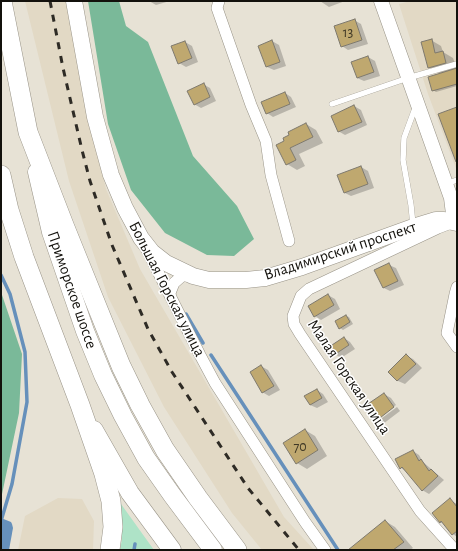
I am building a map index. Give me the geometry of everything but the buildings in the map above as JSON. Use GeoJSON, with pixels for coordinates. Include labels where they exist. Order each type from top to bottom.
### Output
{"type":"FeatureCollection","features":[{"type":"Feature","properties":{"kind":"highway","name":"Приморское шоссе"},"geometry":{"type":"LineString","coordinates":[[2,1],[28,132]]}},
{"type":"Feature","properties":{"kind":"highway"},"geometry":{"type":"LineString","coordinates":[[28,132],[121,366],[140,405],[165,450],[198,498],[237,550]]}},
{"type":"Feature","properties":{"kind":"highway","name":"Приморское шоссе"},"geometry":{"type":"LineString","coordinates":[[1,175],[9,210],[24,257],[80,405]]}},
{"type":"Feature","properties":{"kind":"highway"},"geometry":{"type":"LineString","coordinates":[[1,218],[24,257]]}},
{"type":"Feature","properties":{"kind":"highway"},"geometry":{"type":"LineString","coordinates":[[80,405],[104,474],[111,502],[112,527],[110,550]]}},
{"type":"Feature","properties":{"kind":"main road","name":"Большая Горская улица"},"geometry":{"type":"LineString","coordinates":[[74,1],[88,82],[101,143],[111,175],[125,208],[141,238]]}},
{"type":"Feature","properties":{"kind":"main road","name":"Приморское шоссе"},"geometry":{"type":"LineString","coordinates":[[28,132],[51,232],[85,331],[103,375],[146,458],[213,550]]}},
{"type":"Feature","properties":{"kind":"main road","name":"Владимирский проспект"},"geometry":{"type":"LineString","coordinates":[[141,238],[152,252],[166,263],[193,276],[209,280],[246,280],[265,278],[302,267],[436,220],[455,222]]}},
{"type":"Feature","properties":{"kind":"main road","name":"Приморское шоссе"},"geometry":{"type":"LineString","coordinates":[[80,405],[130,493],[172,550]]}},
{"type":"Feature","properties":{"kind":"street"},"geometry":{"type":"LineString","coordinates":[[381,1],[419,108],[452,182],[451,198],[455,222]]}},
{"type":"Feature","properties":{"kind":"street"},"geometry":{"type":"LineString","coordinates":[[218,4],[251,105],[266,140],[271,175],[289,240]]}},
{"type":"Feature","properties":{"kind":"street","name":"Малая Горская улица"},"geometry":{"type":"LineString","coordinates":[[455,222],[438,228],[309,289],[301,296],[292,316],[294,324],[300,334],[420,511],[455,550]]}},
{"type":"Feature","properties":{"kind":"street","name":"Большая Горская улица"},"geometry":{"type":"LineString","coordinates":[[141,238],[215,382],[305,522],[325,550]]}},
{"type":"Feature","properties":{"kind":"street"},"geometry":{"type":"LineString","coordinates":[[171,298],[171,287],[177,279],[182,276],[193,276]]}},
{"type":"Feature","properties":{"kind":"street"},"geometry":{"type":"LineString","coordinates":[[457,287],[454,294],[447,333],[457,347]]}},
{"type":"Feature","properties":{"kind":"lane"},"geometry":{"type":"LineString","coordinates":[[332,104],[408,78],[457,64]]}},
{"type":"Feature","properties":{"kind":"lane"},"geometry":{"type":"LineString","coordinates":[[413,227],[404,160],[404,138],[414,111],[419,108]]}},
{"type":"Feature","properties":{"kind":"shaded area"},"geometry":{"type":"Polygon","coordinates":[[[25,1],[70,1],[92,130],[106,189],[140,269],[284,517],[314,550],[262,550],[232,513],[164,407],[108,297],[69,181],[25,1]]]}},
{"type":"Feature","properties":{"kind":"shaded area"},"geometry":{"type":"Polygon","coordinates":[[[410,1],[457,1],[457,171],[428,94],[399,4],[410,1]]]}},
{"type":"Feature","properties":{"kind":"shaded area"},"geometry":{"type":"Polygon","coordinates":[[[58,498],[82,499],[94,521],[93,550],[18,550],[25,516],[58,498]]]}},
{"type":"Feature","properties":{"kind":"green space"},"geometry":{"type":"Polygon","coordinates":[[[88,1],[119,1],[126,26],[148,42],[193,156],[237,206],[254,239],[234,256],[207,255],[165,233],[131,190],[108,124],[88,1]]]}},
{"type":"Feature","properties":{"kind":"green space"},"geometry":{"type":"Polygon","coordinates":[[[1,292],[22,354],[19,413],[1,499],[1,292]]]}},
{"type":"Feature","properties":{"kind":"green space"},"geometry":{"type":"Polygon","coordinates":[[[121,504],[154,550],[120,550],[122,539],[119,505],[121,504]]]}},
{"type":"Feature","properties":{"kind":"water"},"geometry":{"type":"Polygon","coordinates":[[[1,518],[11,522],[13,528],[9,550],[1,550],[1,518]]]}},
{"type":"Feature","properties":{"kind":"waterway"},"geometry":{"type":"LineString","coordinates":[[1,275],[10,294],[25,352],[27,402],[12,484],[1,521]]}},
{"type":"Feature","properties":{"kind":"waterway"},"geometry":{"type":"LineString","coordinates":[[186,314],[203,343]]}},
{"type":"Feature","properties":{"kind":"waterway"},"geometry":{"type":"LineString","coordinates":[[211,355],[338,550]]}},
{"type":"Feature","properties":{"kind":"waterway"},"geometry":{"type":"LineString","coordinates":[[134,550],[135,544]]}},
{"type":"Feature","properties":{"kind":"railway"},"geometry":{"type":"LineString","coordinates":[[50,1],[63,68],[90,181],[112,245],[148,329],[172,372],[248,488],[299,550]]}}]}
